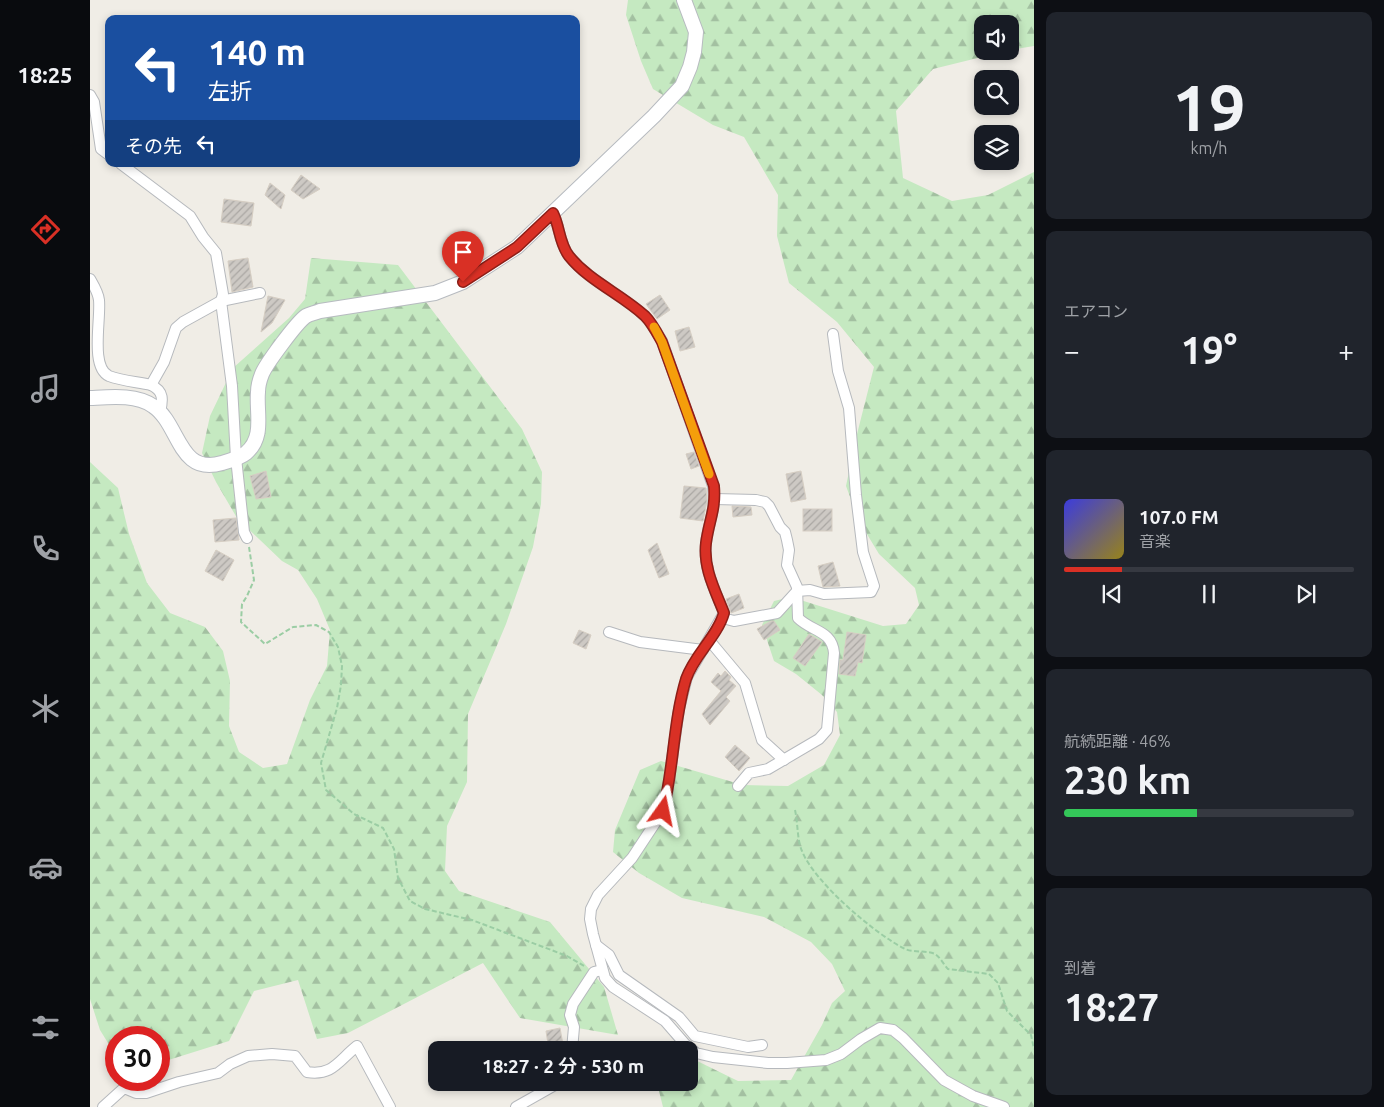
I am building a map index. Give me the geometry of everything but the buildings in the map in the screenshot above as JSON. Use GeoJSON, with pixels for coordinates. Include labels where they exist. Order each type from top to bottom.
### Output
{"type":"FeatureCollection","features":[{"type":"Feature","properties":{"kind":"main road"},"geometry":{"type":"LineString","coordinates":[[90,398],[136,399],[153,406],[165,417],[187,456],[198,464],[214,465],[246,454],[257,440],[259,422],[258,391],[262,373],[278,349],[305,317],[320,311],[435,293],[463,282],[517,247],[654,116],[682,86],[694,52],[696,32],[684,0]]}},
{"type":"Feature","properties":{"kind":"street"},"geometry":{"type":"LineString","coordinates":[[90,95],[94,102],[101,149],[105,152]]}},
{"type":"Feature","properties":{"kind":"street"},"geometry":{"type":"LineString","coordinates":[[125,167],[190,216],[203,237],[216,252],[223,294],[222,301],[232,386],[236,458],[244,532],[247,538]]}},
{"type":"Feature","properties":{"kind":"street"},"geometry":{"type":"LineString","coordinates":[[553,213],[557,221],[562,244],[568,254],[579,267],[645,316],[655,328],[662,342],[714,486],[715,499],[706,543],[706,558],[708,572],[724,613],[723,618],[687,677],[679,709],[663,811],[632,858],[595,899],[591,909],[590,919],[596,945],[598,971],[573,1004],[570,1015],[574,1027],[573,1041]]}},
{"type":"Feature","properties":{"kind":"street"},"geometry":{"type":"LineString","coordinates":[[90,279],[99,302],[96,335],[97,362],[102,372],[109,376],[157,388],[162,393],[160,412]]}},
{"type":"Feature","properties":{"kind":"street"},"geometry":{"type":"LineString","coordinates":[[151,385],[164,362],[176,328],[183,322],[222,301],[260,292]]}},
{"type":"Feature","properties":{"kind":"street"},"geometry":{"type":"LineString","coordinates":[[723,618],[734,621],[777,613],[797,590],[810,590],[824,594],[858,594],[871,592],[874,586],[863,552],[849,408],[838,371],[833,334]]}},
{"type":"Feature","properties":{"kind":"street"},"geometry":{"type":"LineString","coordinates":[[715,499],[756,500],[764,502],[769,506],[780,527],[785,532],[788,550],[787,565],[797,590],[798,618],[803,623],[827,636],[833,643],[834,653],[827,730],[819,739],[784,760],[768,769],[749,774],[738,786]]}},
{"type":"Feature","properties":{"kind":"street"},"geometry":{"type":"LineString","coordinates":[[608,632],[640,642],[703,650]]}},
{"type":"Feature","properties":{"kind":"street"},"geometry":{"type":"LineString","coordinates":[[709,640],[746,683],[762,740],[784,760]]}},
{"type":"Feature","properties":{"kind":"street"},"geometry":{"type":"LineString","coordinates":[[596,945],[609,955],[619,975],[679,1017],[695,1036],[748,1047],[762,1045]]}},
{"type":"Feature","properties":{"kind":"street"},"geometry":{"type":"LineString","coordinates":[[598,971],[613,987],[665,1021],[685,1044],[696,1053],[712,1057],[768,1063],[826,1060],[841,1054],[880,1028],[893,1030],[944,1080],[973,1096],[1004,1107]]}},
{"type":"Feature","properties":{"kind":"street"},"geometry":{"type":"LineString","coordinates":[[103,1107],[124,1088],[146,1093],[179,1082],[218,1073],[230,1064],[248,1056],[272,1054],[295,1056],[307,1072],[318,1074],[330,1071],[358,1046],[390,1107]]}},
{"type":"Feature","properties":{"kind":"street"},"geometry":{"type":"LineString","coordinates":[[516,1107],[545,1091]]}},
{"type":"Feature","properties":{"kind":"path"},"geometry":{"type":"LineString","coordinates":[[247,538],[254,580],[242,604],[241,622],[266,644],[293,627],[316,625],[329,632],[338,646],[342,666],[341,685],[337,708],[321,763],[326,790],[354,814],[383,828],[394,849],[398,878],[410,901],[425,909],[472,920],[567,956],[598,971]]}},
{"type":"Feature","properties":{"kind":"path"},"geometry":{"type":"LineString","coordinates":[[795,810],[798,838],[802,851],[810,867],[825,884],[859,916],[906,950],[935,954],[948,969],[989,974],[998,983],[1007,1011],[1031,1035],[1034,1049]]}},
{"type":"Feature","properties":{"kind":"green space"},"geometry":{"type":"Polygon","coordinates":[[[628,0],[1034,0],[1034,46],[1019,48],[1019,15],[974,15],[974,59],[933,69],[896,111],[903,178],[952,201],[988,195],[1034,172],[1034,1107],[663,1107],[659,1091],[698,1091],[698,1061],[738,1081],[791,1080],[822,1025],[832,1003],[845,991],[832,964],[811,942],[764,917],[682,898],[639,873],[613,852],[615,830],[640,770],[661,761],[743,785],[788,786],[824,765],[840,735],[837,712],[822,695],[796,674],[774,661],[762,625],[774,601],[791,597],[883,626],[906,624],[919,605],[915,588],[879,554],[859,521],[846,486],[874,367],[837,322],[789,283],[777,236],[778,195],[744,137],[713,125],[653,89],[641,61],[626,15],[628,0]]]}},
{"type":"Feature","properties":{"kind":"green space"},"geometry":{"type":"Polygon","coordinates":[[[311,258],[398,265],[522,429],[542,472],[541,504],[533,547],[506,624],[468,714],[467,782],[447,826],[445,871],[459,891],[550,922],[604,987],[618,1035],[520,1018],[483,963],[348,1033],[317,1039],[298,980],[254,991],[229,1041],[170,1060],[170,1026],[105,1026],[105,1038],[100,1030],[90,999],[90,462],[118,488],[129,534],[147,583],[170,613],[205,627],[223,651],[230,681],[229,726],[239,752],[263,768],[287,764],[310,700],[327,666],[330,630],[317,599],[298,570],[282,561],[237,518],[202,453],[210,416],[233,368],[289,318],[305,299],[311,258]]]}},
{"type":"Feature","properties":{"kind":"slow traffic"},"geometry":{"type":"LineString","coordinates":[[654,327],[662,342],[709,474]]}},
{"type":"Feature","properties":{"kind":"route"},"geometry":{"type":"LineString","coordinates":[[463,282],[517,247],[553,213],[557,221],[562,244],[568,254],[579,267],[645,316],[655,328],[662,342],[714,486],[714,509],[706,543],[706,558],[708,572],[724,613],[723,618],[687,677],[679,709],[663,811]]}}]}
